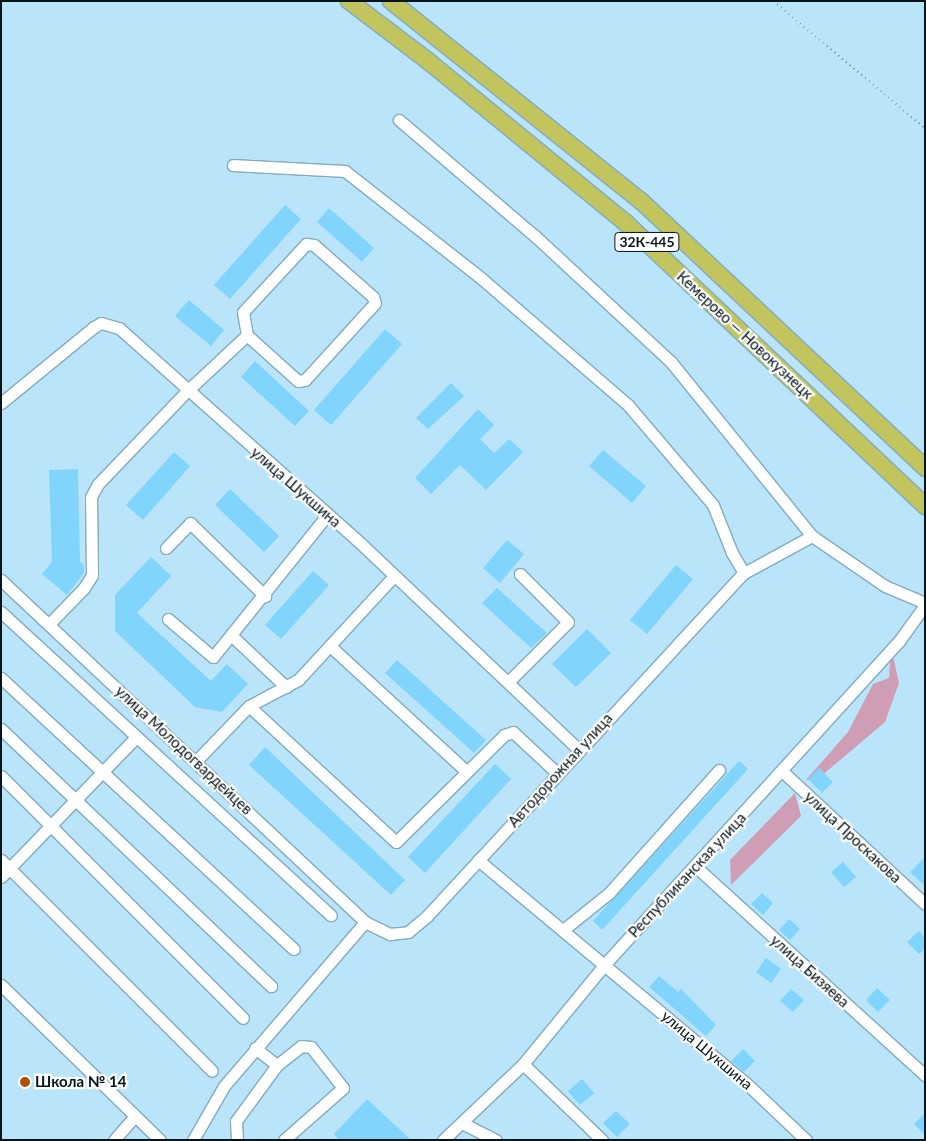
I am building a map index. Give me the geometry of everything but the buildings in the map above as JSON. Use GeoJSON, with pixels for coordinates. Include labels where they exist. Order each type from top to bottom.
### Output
{"type":"FeatureCollection","features":[{"type":"Feature","properties":{"kind":"highway","name":"Кемерово — Новокузнецк"},"geometry":{"type":"LineString","coordinates":[[349,1],[428,61],[626,223],[925,506]]}},
{"type":"Feature","properties":{"kind":"highway","name":"Кемерово — Новокузнецк"},"geometry":{"type":"LineString","coordinates":[[391,1],[641,201],[925,468]]}},
{"type":"Feature","properties":{"kind":"street"},"geometry":{"type":"LineString","coordinates":[[399,120],[535,236],[671,362],[812,536],[885,586],[925,604]]}},
{"type":"Feature","properties":{"kind":"street"},"geometry":{"type":"LineString","coordinates":[[233,164],[345,171],[482,279],[628,405],[713,505],[732,553],[744,573]]}},
{"type":"Feature","properties":{"kind":"street"},"geometry":{"type":"LineString","coordinates":[[306,244],[314,245],[373,297],[375,303],[305,380],[298,381],[247,335],[243,312],[306,244]]}},
{"type":"Feature","properties":{"kind":"street","name":"улица Шукшина"},"geometry":{"type":"LineString","coordinates":[[1,403],[101,323],[119,328],[328,515],[509,681],[578,749]]}},
{"type":"Feature","properties":{"kind":"street"},"geometry":{"type":"LineString","coordinates":[[49,624],[84,588],[92,575],[91,497],[98,484],[188,391],[247,335]]}},
{"type":"Feature","properties":{"kind":"street"},"geometry":{"type":"LineString","coordinates":[[168,619],[213,657],[265,596],[328,515]]}},
{"type":"Feature","properties":{"kind":"street"},"geometry":{"type":"LineString","coordinates":[[166,548],[190,523],[265,596]]}},
{"type":"Feature","properties":{"kind":"street","name":"Автодорожная улица"},"geometry":{"type":"LineString","coordinates":[[365,922],[390,934],[415,928],[578,749],[744,573],[812,536]]}},
{"type":"Feature","properties":{"kind":"street"},"geometry":{"type":"LineString","coordinates":[[509,681],[568,622],[520,574]]}},
{"type":"Feature","properties":{"kind":"street"},"geometry":{"type":"LineString","coordinates":[[196,761],[249,706],[298,680],[394,576]]}},
{"type":"Feature","properties":{"kind":"street","name":"улица Молодогвардейцев"},"geometry":{"type":"LineString","coordinates":[[1,580],[196,761],[365,922]]}},
{"type":"Feature","properties":{"kind":"street","name":"Республиканская улица"},"geometry":{"type":"LineString","coordinates":[[443,1140],[523,1064],[605,964],[900,641],[925,604]]}},
{"type":"Feature","properties":{"kind":"street"},"geometry":{"type":"LineString","coordinates":[[1,612],[136,738],[332,915]]}},
{"type":"Feature","properties":{"kind":"street"},"geometry":{"type":"LineString","coordinates":[[231,635],[286,687]]}},
{"type":"Feature","properties":{"kind":"street"},"geometry":{"type":"LineString","coordinates":[[330,646],[468,772]]}},
{"type":"Feature","properties":{"kind":"street"},"geometry":{"type":"LineString","coordinates":[[1,678],[294,949]]}},
{"type":"Feature","properties":{"kind":"street"},"geometry":{"type":"LineString","coordinates":[[249,706],[396,842],[504,734],[513,732],[557,773]]}},
{"type":"Feature","properties":{"kind":"street"},"geometry":{"type":"LineString","coordinates":[[1,729],[271,986]]}},
{"type":"Feature","properties":{"kind":"street"},"geometry":{"type":"LineString","coordinates":[[1,877],[136,738]]}},
{"type":"Feature","properties":{"kind":"street"},"geometry":{"type":"LineString","coordinates":[[564,930],[609,893],[719,770]]}},
{"type":"Feature","properties":{"kind":"street","name":"улица Проскакова"},"geometry":{"type":"LineString","coordinates":[[782,771],[925,904]]}},
{"type":"Feature","properties":{"kind":"street"},"geometry":{"type":"LineString","coordinates":[[1,776],[243,1018]]}},
{"type":"Feature","properties":{"kind":"street"},"geometry":{"type":"LineString","coordinates":[[1,860],[212,1071]]}},
{"type":"Feature","properties":{"kind":"street","name":"улица Шукшина"},"geometry":{"type":"LineString","coordinates":[[478,860],[746,1083],[806,1140]]}},
{"type":"Feature","properties":{"kind":"street","name":"улица Бизяева"},"geometry":{"type":"LineString","coordinates":[[695,866],[925,1075]]}},
{"type":"Feature","properties":{"kind":"street"},"geometry":{"type":"LineString","coordinates":[[193,1140],[224,1086],[365,922]]}},
{"type":"Feature","properties":{"kind":"street"},"geometry":{"type":"LineString","coordinates":[[1,985],[160,1140]]}},
{"type":"Feature","properties":{"kind":"street"},"geometry":{"type":"LineString","coordinates":[[237,1140],[236,1121],[277,1065],[301,1046],[311,1047],[343,1088],[284,1140]]}},
{"type":"Feature","properties":{"kind":"street"},"geometry":{"type":"LineString","coordinates":[[255,1048],[277,1065]]}},
{"type":"Feature","properties":{"kind":"street"},"geometry":{"type":"LineString","coordinates":[[523,1064],[602,1140]]}},
{"type":"Feature","properties":{"kind":"street"},"geometry":{"type":"LineString","coordinates":[[114,1140],[135,1116]]}},
{"type":"Feature","properties":{"kind":"street"},"geometry":{"type":"LineString","coordinates":[[462,1122],[496,1140]]}},
{"type":"Feature","properties":{"kind":"path"},"geometry":{"type":"LineString","coordinates":[[773,1],[925,128]]}},
{"type":"Feature","properties":{"kind":"shaded area"},"geometry":{"type":"Polygon","coordinates":[[[891,647],[899,683],[885,722],[820,777],[806,780],[848,732],[873,684],[889,678],[891,647]]]}},
{"type":"Feature","properties":{"kind":"shaded area"},"geometry":{"type":"Polygon","coordinates":[[[795,793],[801,816],[731,885],[730,860],[795,793]]]}},
{"type":"Feature","properties":{"kind":"place","name":"Школа № 14"},"geometry":{"type":"Point","coordinates":[25,1082]}}]}
